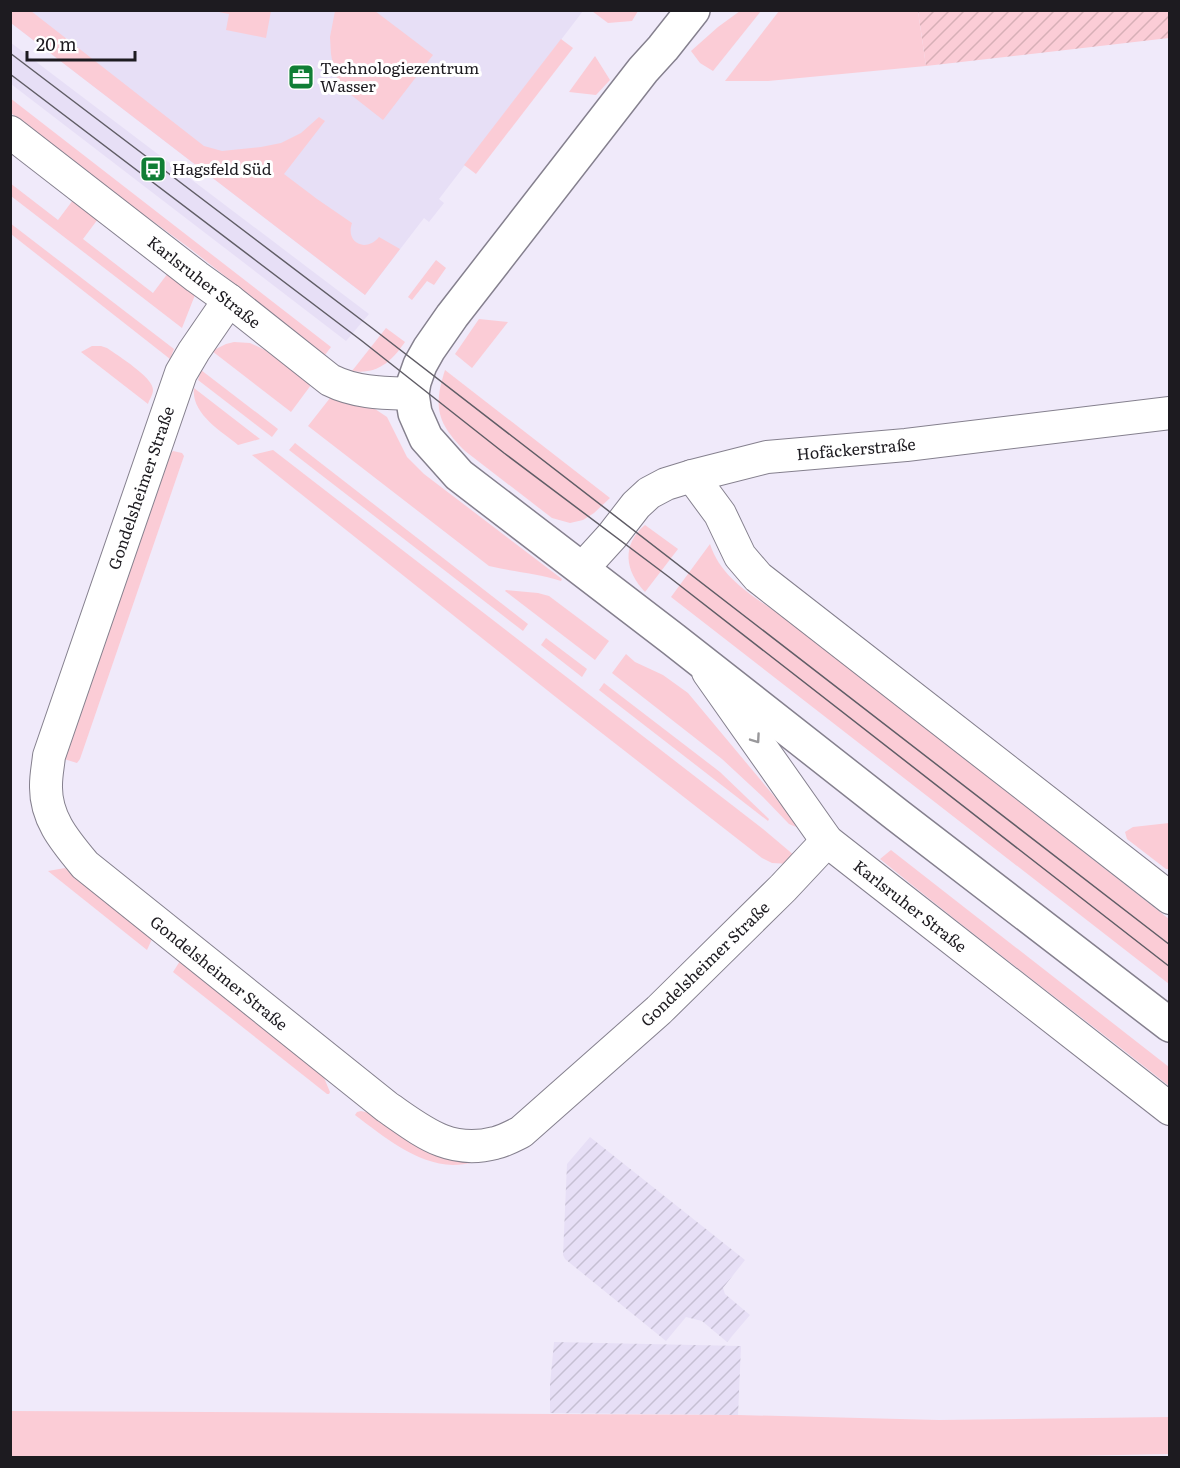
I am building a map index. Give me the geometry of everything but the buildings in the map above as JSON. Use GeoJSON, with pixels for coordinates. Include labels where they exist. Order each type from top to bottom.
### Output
{"type":"FeatureCollection","features":[{"type":"Feature","properties":{"kind":"street","name":"Karlsruher Straße"},"geometry":{"type":"LineString","coordinates":[[693,10],[643,70],[429,349],[420,365],[412,394],[415,413],[426,438],[459,474],[1170,1025]]}},
{"type":"Feature","properties":{"kind":"street","name":"Karlsruher Straße"},"geometry":{"type":"LineString","coordinates":[[10,132],[330,380],[354,389],[412,394]]}},
{"type":"Feature","properties":{"kind":"street","name":"Gondelsheimer Straße"},"geometry":{"type":"LineString","coordinates":[[229,300],[181,373],[49,756],[45,786],[50,815],[62,837],[85,865],[387,1107],[430,1136],[450,1144],[473,1146],[495,1143],[521,1132],[659,1010],[783,888],[827,841]]}},
{"type":"Feature","properties":{"kind":"street","name":"Hofäckerstraße"},"geometry":{"type":"LineString","coordinates":[[582,569],[636,505],[649,493],[666,484],[692,476],[767,458],[914,444],[1170,413]]}},
{"type":"Feature","properties":{"kind":"street"},"geometry":{"type":"LineString","coordinates":[[692,476],[720,514],[740,556],[758,577],[1170,898]]}},
{"type":"Feature","properties":{"kind":"street","name":"Karlsruher Straße"},"geometry":{"type":"LineString","coordinates":[[698,658],[827,841],[1170,1109]]}},
{"type":"Feature","properties":{"kind":"shaded area"},"geometry":{"type":"Polygon","coordinates":[[[10,11],[583,11],[439,199],[444,203],[429,222],[424,218],[365,295],[11,23],[10,11]]]}},
{"type":"Feature","properties":{"kind":"shaded area"},"geometry":{"type":"Polygon","coordinates":[[[10,11],[31,11],[204,146],[222,151],[281,143],[301,133],[319,117],[325,121],[284,174],[352,223],[351,236],[358,243],[368,244],[379,237],[400,249],[365,295],[11,23],[10,11]]]}},
{"type":"Feature","properties":{"kind":"shaded area"},"geometry":{"type":"Polygon","coordinates":[[[214,11],[271,11],[266,38],[226,30],[229,14],[214,11]]]}},
{"type":"Feature","properties":{"kind":"shaded area"},"geometry":{"type":"Polygon","coordinates":[[[335,11],[375,11],[433,55],[383,120],[341,87],[334,71],[331,54],[330,37],[335,11]]]}},
{"type":"Feature","properties":{"kind":"shaded area"},"geometry":{"type":"Polygon","coordinates":[[[592,11],[638,11],[632,21],[608,23],[592,11]]]}},
{"type":"Feature","properties":{"kind":"shaded area"},"geometry":{"type":"Polygon","coordinates":[[[740,11],[761,11],[713,71],[700,63],[691,51],[740,11]]]}},
{"type":"Feature","properties":{"kind":"shaded area"},"geometry":{"type":"Polygon","coordinates":[[[779,11],[918,11],[926,66],[768,81],[725,81],[779,11]]]}},
{"type":"Feature","properties":{"kind":"shaded area"},"geometry":{"type":"Polygon","coordinates":[[[918,11],[1169,11],[1169,38],[926,66],[918,11]]]}},
{"type":"Feature","properties":{"kind":"shaded area"},"geometry":{"type":"Polygon","coordinates":[[[561,39],[573,48],[476,174],[464,165],[561,39]]]}},
{"type":"Feature","properties":{"kind":"shaded area"},"geometry":{"type":"Polygon","coordinates":[[[10,42],[369,314],[346,341],[11,84],[10,42]]]}},
{"type":"Feature","properties":{"kind":"shaded area"},"geometry":{"type":"Polygon","coordinates":[[[595,56],[610,80],[596,95],[569,92],[595,56]]]}},
{"type":"Feature","properties":{"kind":"shaded area"},"geometry":{"type":"Polygon","coordinates":[[[10,98],[331,347],[325,355],[188,247],[11,113],[10,98]]]}},
{"type":"Feature","properties":{"kind":"shaded area"},"geometry":{"type":"Polygon","coordinates":[[[10,183],[58,220],[73,200],[98,219],[83,239],[153,293],[168,273],[195,295],[182,328],[11,196],[10,183]]]}},
{"type":"Feature","properties":{"kind":"shaded area"},"geometry":{"type":"Polygon","coordinates":[[[10,223],[174,349],[170,359],[11,234],[10,223]]]}},
{"type":"Feature","properties":{"kind":"shaded area"},"geometry":{"type":"Polygon","coordinates":[[[436,260],[446,268],[434,285],[427,281],[412,300],[408,297],[436,260]]]}},
{"type":"Feature","properties":{"kind":"shaded area"},"geometry":{"type":"Polygon","coordinates":[[[479,319],[508,322],[472,368],[455,354],[479,319]]]}},
{"type":"Feature","properties":{"kind":"shaded area"},"geometry":{"type":"Polygon","coordinates":[[[386,328],[405,342],[400,349],[389,361],[376,369],[352,371],[386,328]]]}},
{"type":"Feature","properties":{"kind":"shaded area"},"geometry":{"type":"Polygon","coordinates":[[[234,342],[250,343],[265,350],[311,385],[291,412],[212,351],[234,342]]]}},
{"type":"Feature","properties":{"kind":"shaded area"},"geometry":{"type":"Polygon","coordinates":[[[92,346],[107,348],[148,379],[153,390],[148,404],[81,352],[92,346]]]}},
{"type":"Feature","properties":{"kind":"shaded area"},"geometry":{"type":"Polygon","coordinates":[[[201,370],[278,429],[272,437],[198,380],[201,370]]]}},
{"type":"Feature","properties":{"kind":"shaded area"},"geometry":{"type":"Polygon","coordinates":[[[445,370],[610,498],[583,520],[570,523],[552,518],[465,451],[448,432],[440,414],[439,394],[445,370]]]}},
{"type":"Feature","properties":{"kind":"shaded area"},"geometry":{"type":"Polygon","coordinates":[[[194,388],[260,439],[238,445],[202,414],[194,397],[194,388]]]}},
{"type":"Feature","properties":{"kind":"shaded area"},"geometry":{"type":"Polygon","coordinates":[[[330,398],[375,409],[387,417],[407,457],[424,474],[562,579],[561,581],[489,566],[308,426],[330,398]]]}},
{"type":"Feature","properties":{"kind":"shaded area"},"geometry":{"type":"Polygon","coordinates":[[[295,443],[528,624],[523,631],[289,450],[295,443]]]}},
{"type":"Feature","properties":{"kind":"shaded area"},"geometry":{"type":"Polygon","coordinates":[[[273,450],[763,829],[795,856],[790,864],[772,863],[762,858],[252,455],[273,450]]]}},
{"type":"Feature","properties":{"kind":"shaded area"},"geometry":{"type":"Polygon","coordinates":[[[173,451],[182,453],[184,456],[80,759],[77,763],[64,759],[171,453],[173,451]]]}},
{"type":"Feature","properties":{"kind":"shaded area"},"geometry":{"type":"Polygon","coordinates":[[[645,525],[678,549],[645,592],[633,575],[628,558],[632,541],[645,525]]]}},
{"type":"Feature","properties":{"kind":"shaded area"},"geometry":{"type":"Polygon","coordinates":[[[710,544],[722,567],[740,586],[783,617],[1169,919],[1169,984],[671,597],[710,544]]]}},
{"type":"Feature","properties":{"kind":"shaded area"},"geometry":{"type":"Polygon","coordinates":[[[506,590],[549,596],[609,641],[595,660],[506,590]]]}},
{"type":"Feature","properties":{"kind":"shaded area"},"geometry":{"type":"Polygon","coordinates":[[[546,638],[587,669],[582,677],[541,645],[546,638]]]}},
{"type":"Feature","properties":{"kind":"shaded area"},"geometry":{"type":"Polygon","coordinates":[[[626,654],[635,662],[663,675],[688,693],[789,814],[796,827],[789,824],[722,759],[612,673],[626,654]]]}},
{"type":"Feature","properties":{"kind":"shaded area"},"geometry":{"type":"Polygon","coordinates":[[[604,683],[720,772],[769,819],[768,821],[599,690],[604,683]]]}},
{"type":"Feature","properties":{"kind":"shaded area"},"geometry":{"type":"Polygon","coordinates":[[[1170,823],[1169,869],[1166,869],[1127,839],[1125,832],[1133,827],[1170,823]]]}},
{"type":"Feature","properties":{"kind":"shaded area"},"geometry":{"type":"Polygon","coordinates":[[[891,850],[1169,1067],[1169,1086],[880,859],[891,850]]]}},
{"type":"Feature","properties":{"kind":"shaded area"},"geometry":{"type":"Polygon","coordinates":[[[65,868],[152,939],[147,950],[48,871],[65,868]]]}},
{"type":"Feature","properties":{"kind":"shaded area"},"geometry":{"type":"Polygon","coordinates":[[[180,961],[322,1073],[329,1094],[173,972],[180,961]]]}},
{"type":"Feature","properties":{"kind":"shaded area"},"geometry":{"type":"Polygon","coordinates":[[[361,1111],[374,1114],[476,1162],[456,1165],[426,1160],[389,1140],[355,1115],[361,1111]]]}},
{"type":"Feature","properties":{"kind":"shaded area"},"geometry":{"type":"Polygon","coordinates":[[[590,1137],[745,1260],[723,1288],[725,1294],[750,1315],[727,1342],[702,1321],[686,1317],[666,1341],[565,1259],[563,1255],[567,1164],[590,1137]]]}},
{"type":"Feature","properties":{"kind":"shaded area"},"geometry":{"type":"Polygon","coordinates":[[[554,1342],[741,1346],[738,1415],[550,1413],[554,1342]]]}},
{"type":"Feature","properties":{"kind":"shaded area"},"geometry":{"type":"Polygon","coordinates":[[[11,1411],[738,1415],[939,1420],[1169,1417],[1170,1454],[972,1458],[11,1458],[11,1411]]]}},
{"type":"Feature","properties":{"kind":"tram line"},"geometry":{"type":"LineString","coordinates":[[10,53],[372,328],[1170,945]]}},
{"type":"Feature","properties":{"kind":"tram line"},"geometry":{"type":"LineString","coordinates":[[10,74],[669,577],[1170,967]]}},
{"type":"Feature","properties":{"kind":"place","name":"Technologiezentrum Wasser"},"geometry":{"type":"Point","coordinates":[301,77]}},
{"type":"Feature","properties":{"kind":"place","name":"Hagsfeld Süd"},"geometry":{"type":"Point","coordinates":[153,169]}}]}
